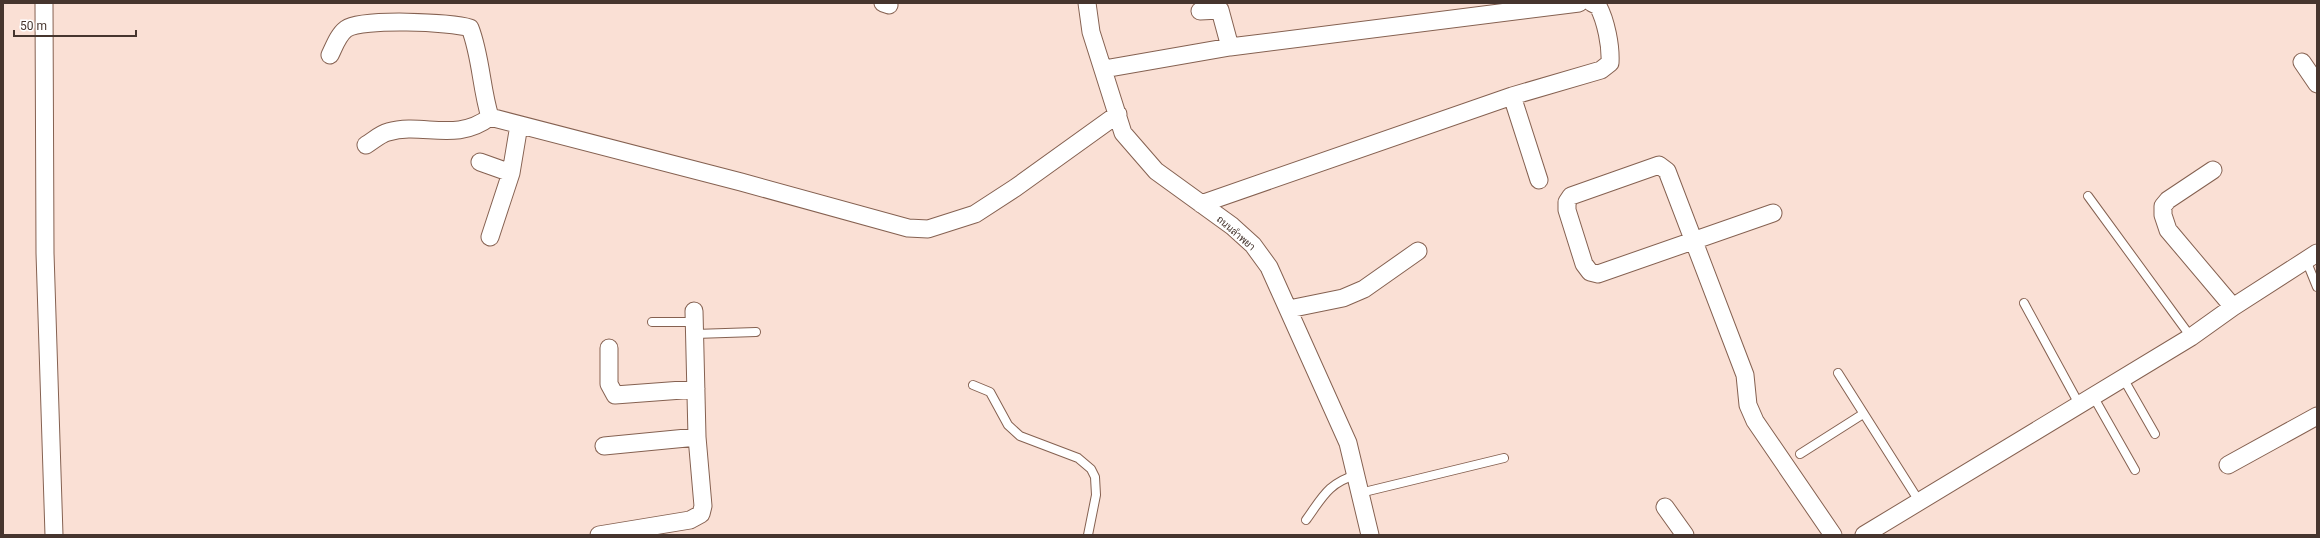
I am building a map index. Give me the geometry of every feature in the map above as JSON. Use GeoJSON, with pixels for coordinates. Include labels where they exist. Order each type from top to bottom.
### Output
{"type":"FeatureCollection","features":[{"type":"Feature","properties":{"kind":"street"},"geometry":{"type":"LineString","coordinates":[[44,3],[46,252],[54,535]]}},
{"type":"Feature","properties":{"kind":"street","name":"ถนนลำพยา"},"geometry":{"type":"LineString","coordinates":[[1087,3],[1091,32],[1124,133],[1139,154],[1156,171],[1232,226],[1253,245],[1269,267],[1348,442],[1370,535]]}},
{"type":"Feature","properties":{"kind":"street"},"geometry":{"type":"LineString","coordinates":[[1104,69],[1230,47],[1579,3]]}},
{"type":"Feature","properties":{"kind":"street"},"geometry":{"type":"LineString","coordinates":[[1201,204],[1512,96],[1601,70],[1610,63],[1610,55],[1602,13],[1598,6],[1592,3]]}},
{"type":"Feature","properties":{"kind":"street"},"geometry":{"type":"LineString","coordinates":[[1200,11],[1220,10],[1230,47]]}},
{"type":"Feature","properties":{"kind":"street"},"geometry":{"type":"LineString","coordinates":[[330,55],[346,29],[355,26],[386,23],[457,24],[470,28],[474,38],[484,97],[490,117]]}},
{"type":"Feature","properties":{"kind":"street"},"geometry":{"type":"LineString","coordinates":[[2302,62],[2317,84]]}},
{"type":"Feature","properties":{"kind":"street"},"geometry":{"type":"LineString","coordinates":[[1512,96],[1539,180]]}},
{"type":"Feature","properties":{"kind":"street"},"geometry":{"type":"LineString","coordinates":[[490,117],[741,182],[908,228],[928,229],[974,214],[1015,188],[1118,114]]}},
{"type":"Feature","properties":{"kind":"street"},"geometry":{"type":"LineString","coordinates":[[366,145],[387,132],[404,130],[461,131],[478,126],[490,117]]}},
{"type":"Feature","properties":{"kind":"street"},"geometry":{"type":"LineString","coordinates":[[490,237],[511,173],[519,125]]}},
{"type":"Feature","properties":{"kind":"street"},"geometry":{"type":"LineString","coordinates":[[480,162],[511,173]]}},
{"type":"Feature","properties":{"kind":"street"},"geometry":{"type":"LineString","coordinates":[[1773,213],[1695,241],[1598,274],[1590,272],[1584,264],[1567,210],[1567,202],[1571,196],[1659,165],[1667,172],[1695,241],[1744,375],[1748,405],[1755,421],[1833,535]]}},
{"type":"Feature","properties":{"kind":"street"},"geometry":{"type":"LineString","coordinates":[[2212,170],[2168,200],[2163,206],[2163,215],[2168,230],[2233,307]]}},
{"type":"Feature","properties":{"kind":"street"},"geometry":{"type":"LineString","coordinates":[[1289,309],[1343,298],[1357,292],[1418,251]]}},
{"type":"Feature","properties":{"kind":"street"},"geometry":{"type":"LineString","coordinates":[[1864,535],[2191,336],[2233,307],[2312,257]]}},
{"type":"Feature","properties":{"kind":"street"},"geometry":{"type":"LineString","coordinates":[[599,535],[690,520],[701,514],[703,506],[697,437],[695,322]]}},
{"type":"Feature","properties":{"kind":"street"},"geometry":{"type":"LineString","coordinates":[[609,348],[609,384],[615,395],[696,389]]}},
{"type":"Feature","properties":{"kind":"street"},"geometry":{"type":"LineString","coordinates":[[2228,465],[2317,416]]}},
{"type":"Feature","properties":{"kind":"street"},"geometry":{"type":"LineString","coordinates":[[604,446],[697,437]]}},
{"type":"Feature","properties":{"kind":"street"},"geometry":{"type":"LineString","coordinates":[[1665,507],[1685,535]]}},
{"type":"Feature","properties":{"kind":"lane"},"geometry":{"type":"LineString","coordinates":[[2088,196],[2191,336]]}},
{"type":"Feature","properties":{"kind":"lane"},"geometry":{"type":"LineString","coordinates":[[2312,257],[2317,287]]}},
{"type":"Feature","properties":{"kind":"lane"},"geometry":{"type":"LineString","coordinates":[[2024,303],[2086,400],[2135,470]]}},
{"type":"Feature","properties":{"kind":"lane"},"geometry":{"type":"LineString","coordinates":[[652,322],[695,322],[756,332]]}},
{"type":"Feature","properties":{"kind":"lane"},"geometry":{"type":"LineString","coordinates":[[1838,373],[1918,501]]}},
{"type":"Feature","properties":{"kind":"lane"},"geometry":{"type":"LineString","coordinates":[[2123,378],[2155,434]]}},
{"type":"Feature","properties":{"kind":"lane"},"geometry":{"type":"LineString","coordinates":[[973,385],[990,392],[1008,425],[1020,436],[1078,458],[1091,469],[1095,478],[1096,495],[1088,535]]}},
{"type":"Feature","properties":{"kind":"lane"},"geometry":{"type":"LineString","coordinates":[[1800,454],[1863,414]]}},
{"type":"Feature","properties":{"kind":"lane"},"geometry":{"type":"LineString","coordinates":[[1360,493],[1504,458]]}},
{"type":"Feature","properties":{"kind":"lane"},"geometry":{"type":"LineString","coordinates":[[1306,520],[1330,486],[1340,479],[1356,475]]}}]}
